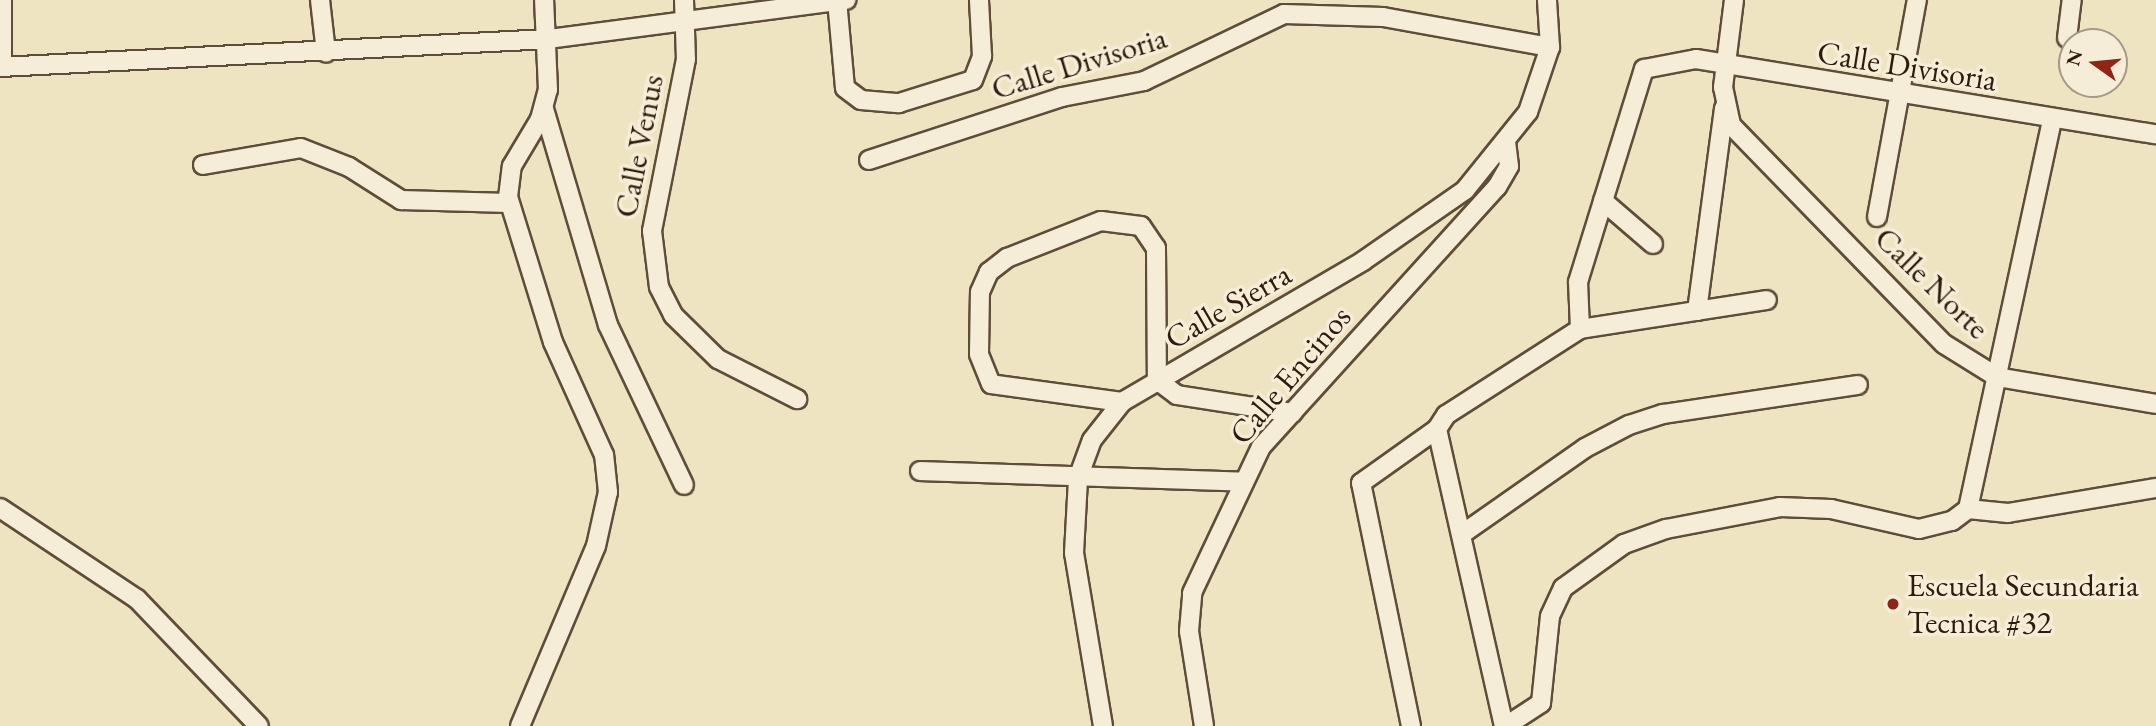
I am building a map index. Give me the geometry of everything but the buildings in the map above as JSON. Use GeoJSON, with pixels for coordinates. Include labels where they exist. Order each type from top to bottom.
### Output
{"type":"FeatureCollection","features":[{"type":"Feature","properties":{"kind":"street"},"geometry":{"type":"LineString","coordinates":[[2,0],[1,67],[326,53],[549,39],[685,9],[840,1],[841,69],[854,96],[899,103],[973,80],[982,56],[979,0]]}},
{"type":"Feature","properties":{"kind":"street"},"geometry":{"type":"LineString","coordinates":[[320,0],[326,53]]}},
{"type":"Feature","properties":{"kind":"street"},"geometry":{"type":"LineString","coordinates":[[520,726],[596,545],[608,492],[604,455],[553,342],[509,203],[512,166],[544,109],[549,39],[544,0]]}},
{"type":"Feature","properties":{"kind":"street","name":"Calle Sierra"},"geometry":{"type":"LineString","coordinates":[[1103,726],[1076,576],[1078,478],[1092,440],[1122,402],[1441,209],[1506,141],[1528,112],[1550,47],[1547,0]]}},
{"type":"Feature","properties":{"kind":"street"},"geometry":{"type":"LineString","coordinates":[[1697,311],[1724,108],[1725,65],[1734,0]]}},
{"type":"Feature","properties":{"kind":"street"},"geometry":{"type":"LineString","coordinates":[[1877,217],[1917,0]]}},
{"type":"Feature","properties":{"kind":"street"},"geometry":{"type":"LineString","coordinates":[[2068,28],[2072,0]]}},
{"type":"Feature","properties":{"kind":"street","name":"Calle Venus"},"geometry":{"type":"LineString","coordinates":[[685,9],[682,84],[656,190],[652,231],[659,287],[673,315],[719,359],[797,398]]}},
{"type":"Feature","properties":{"kind":"street","name":"Calle Divisoria"},"geometry":{"type":"LineString","coordinates":[[869,160],[1062,97],[1144,81],[1284,14],[1383,17],[1550,47]]}},
{"type":"Feature","properties":{"kind":"street","name":"Calle Divisoria"},"geometry":{"type":"LineString","coordinates":[[1603,201],[1618,169],[1636,86],[1648,65],[1696,58],[2052,121],[2156,134]]}},
{"type":"Feature","properties":{"kind":"street","name":"Calle Norte"},"geometry":{"type":"LineString","coordinates":[[1724,108],[1739,136],[1814,216],[1944,344],[1997,377],[2156,404]]}},
{"type":"Feature","properties":{"kind":"street"},"geometry":{"type":"LineString","coordinates":[[544,109],[561,148],[608,325],[684,485]]}},
{"type":"Feature","properties":{"kind":"street"},"geometry":{"type":"LineString","coordinates":[[1437,429],[1465,532],[1505,726],[1541,703],[1550,616],[1563,588],[1624,544],[1666,529],[1780,507],[1831,509],[1919,529],[1952,521],[1968,509],[2052,121]]}},
{"type":"Feature","properties":{"kind":"street","name":"Calle Encinos"},"geometry":{"type":"LineString","coordinates":[[1203,726],[1189,631],[1192,593],[1261,447],[1497,187],[1508,166],[1506,141]]}},
{"type":"Feature","properties":{"kind":"street"},"geometry":{"type":"LineString","coordinates":[[203,165],[301,148],[349,167],[401,200],[509,203]]}},
{"type":"Feature","properties":{"kind":"street"},"geometry":{"type":"LineString","coordinates":[[1580,329],[1578,282],[1603,201],[1653,244]]}},
{"type":"Feature","properties":{"kind":"street"},"geometry":{"type":"LineString","coordinates":[[1122,402],[1003,388],[991,384],[981,367],[980,292],[989,272],[1007,258],[1101,221],[1130,222],[1151,235],[1156,248],[1157,380],[1177,395],[1293,413]]}},
{"type":"Feature","properties":{"kind":"street"},"geometry":{"type":"LineString","coordinates":[[1411,726],[1360,488],[1437,429],[1446,415],[1580,329],[1767,300]]}},
{"type":"Feature","properties":{"kind":"street"},"geometry":{"type":"LineString","coordinates":[[1465,532],[1585,448],[1629,425],[1663,414],[1858,385]]}},
{"type":"Feature","properties":{"kind":"street"},"geometry":{"type":"LineString","coordinates":[[920,471],[1244,482]]}},
{"type":"Feature","properties":{"kind":"street"},"geometry":{"type":"LineString","coordinates":[[1968,509],[2008,513],[2156,488]]}},
{"type":"Feature","properties":{"kind":"street"},"geometry":{"type":"LineString","coordinates":[[0,508],[137,599],[259,726]]}},
{"type":"Feature","properties":{"kind":"place","name":"Escuela Secundaria Tecnica #32"},"geometry":{"type":"Point","coordinates":[1893,604]}}]}
